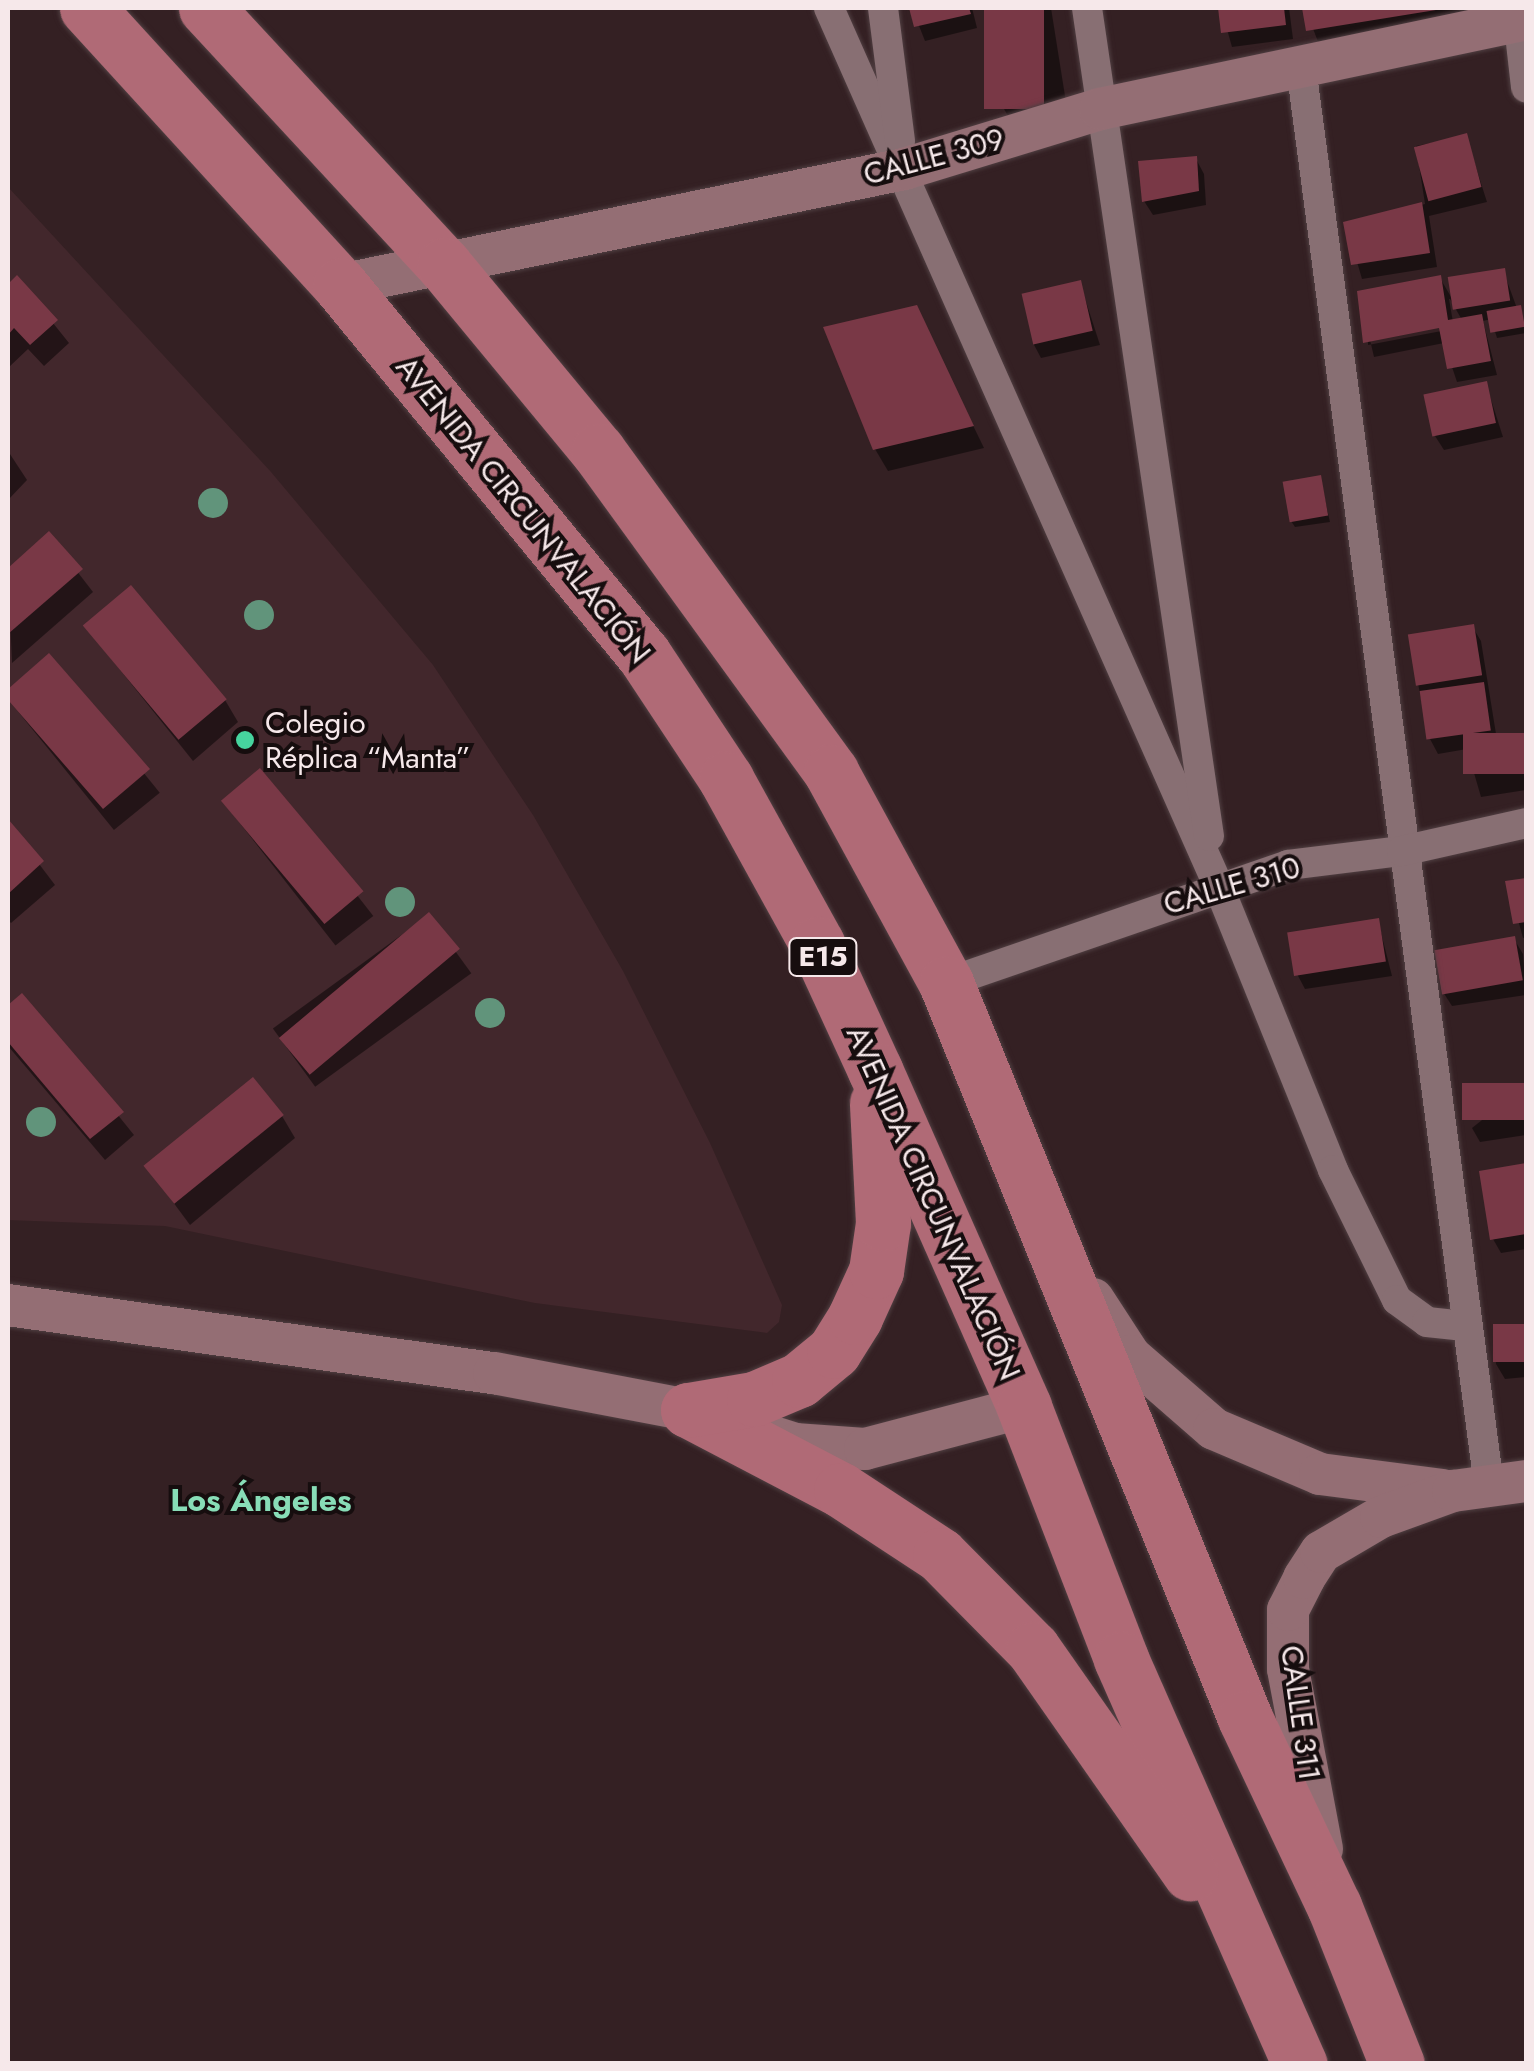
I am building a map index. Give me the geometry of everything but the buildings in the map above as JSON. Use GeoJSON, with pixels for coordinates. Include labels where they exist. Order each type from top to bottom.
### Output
{"type":"FeatureCollection","features":[{"type":"Feature","properties":{"kind":"highway","name":"AVENIDA CIRCUNVALACIÓN"},"geometry":{"type":"LineString","coordinates":[[87,8],[340,285],[644,655],[744,812],[817,944],[875,1070],[1024,1407],[1121,1659],[1271,1990],[1300,2064]]}},
{"type":"Feature","properties":{"kind":"highway"},"geometry":{"type":"LineString","coordinates":[[206,8],[444,265],[598,451],[746,647],[831,772],[946,982],[1245,1718],[1334,1906],[1397,2064]]}},
{"type":"Feature","properties":{"kind":"highway"},"geometry":{"type":"LineString","coordinates":[[688,1410],[754,1399],[799,1380],[834,1351],[855,1317],[876,1271],[883,1223],[875,1070]]}},
{"type":"Feature","properties":{"kind":"highway"},"geometry":{"type":"LineString","coordinates":[[688,1410],[841,1490],[940,1554],[1033,1649],[1271,1990]]}},
{"type":"Feature","properties":{"kind":"street"},"geometry":{"type":"LineString","coordinates":[[829,8],[904,169],[955,304],[1218,885],[1333,1170],[1397,1300],[1427,1322],[1465,1326]]}},
{"type":"Feature","properties":{"kind":"street"},"geometry":{"type":"LineString","coordinates":[[883,8],[904,169]]}},
{"type":"Feature","properties":{"kind":"street"},"geometry":{"type":"LineString","coordinates":[[1086,8],[1218,885]]}},
{"type":"Feature","properties":{"kind":"street","name":"CALLE 309"},"geometry":{"type":"LineString","coordinates":[[340,285],[904,169],[1100,109],[1301,68],[1521,16]]}},
{"type":"Feature","properties":{"kind":"street"},"geometry":{"type":"LineString","coordinates":[[1521,16],[1526,86]]}},
{"type":"Feature","properties":{"kind":"street"},"geometry":{"type":"LineString","coordinates":[[1054,1240],[1130,1356],[1214,1429],[1320,1474],[1490,1486],[1465,1326],[1301,68]]}},
{"type":"Feature","properties":{"kind":"street","name":"CALLE 310"},"geometry":{"type":"LineString","coordinates":[[946,982],[1218,885],[1288,865],[1402,851],[1526,823]]}},
{"type":"Feature","properties":{"kind":"street"},"geometry":{"type":"LineString","coordinates":[[8,1305],[494,1373],[688,1410],[795,1444],[866,1449],[1024,1407]]}},
{"type":"Feature","properties":{"kind":"street","name":"CALLE 311"},"geometry":{"type":"LineString","coordinates":[[1334,1906],[1288,1669],[1288,1610],[1321,1552],[1381,1517],[1490,1486]]}},
{"type":"Feature","properties":{"kind":"shaded area","name":"Colegio Réplica “Manta”"},"geometry":{"type":"Polygon","coordinates":[[[8,187],[271,472],[433,665],[533,815],[623,971],[710,1143],[782,1305],[779,1322],[767,1333],[535,1303],[165,1226],[8,1220],[8,187]]]}},
{"type":"Feature","properties":{"kind":"place","name":"Colegio Réplica “Manta”"},"geometry":{"type":"Point","coordinates":[245,740]}},
{"type":"Feature","properties":{"kind":"district","name":"Los Ángeles"},"geometry":{"type":"Point","coordinates":[261,1500]}}]}
